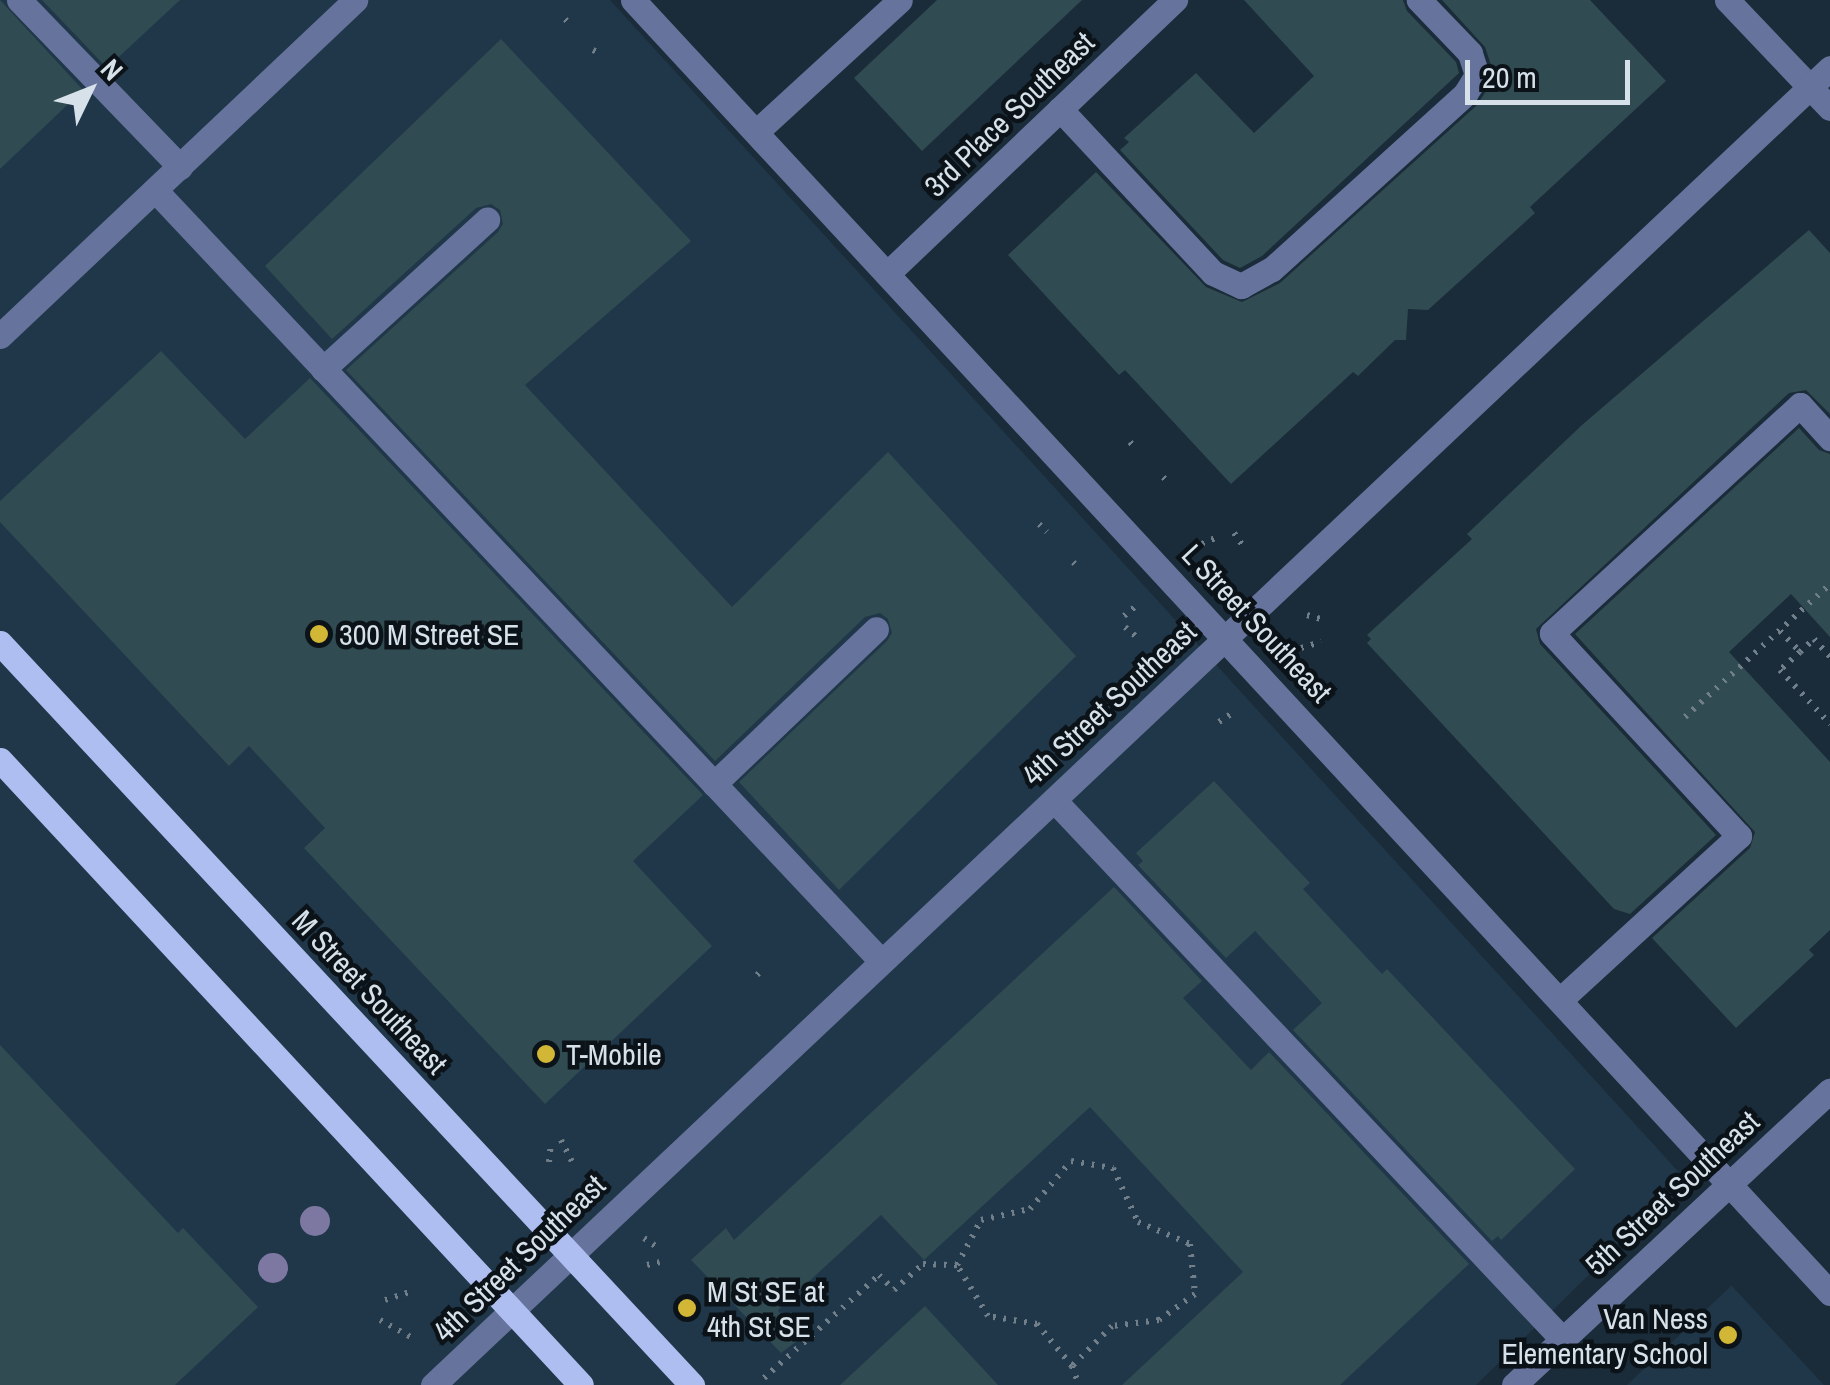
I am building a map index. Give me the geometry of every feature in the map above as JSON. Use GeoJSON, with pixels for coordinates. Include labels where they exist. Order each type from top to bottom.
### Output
{"type":"FeatureCollection","features":[{"type":"Feature","properties":{"kind":"main road","name":"M Street Southeast"},"geometry":{"type":"LineString","coordinates":[[0,643],[692,1385]]}},
{"type":"Feature","properties":{"kind":"main road"},"geometry":{"type":"LineString","coordinates":[[0,760],[580,1385]]}},
{"type":"Feature","properties":{"kind":"street"},"geometry":{"type":"LineString","coordinates":[[19,0],[180,167]]}},
{"type":"Feature","properties":{"kind":"street"},"geometry":{"type":"LineString","coordinates":[[0,336],[355,0]]}},
{"type":"Feature","properties":{"kind":"street","name":"L Street Southeast"},"geometry":{"type":"LineString","coordinates":[[633,0],[1830,1293]]}},
{"type":"Feature","properties":{"kind":"street"},"geometry":{"type":"LineString","coordinates":[[756,132],[900,0]]}},
{"type":"Feature","properties":{"kind":"street","name":"3rd Place Southeast"},"geometry":{"type":"LineString","coordinates":[[888,274],[1175,0]]}},
{"type":"Feature","properties":{"kind":"street"},"geometry":{"type":"LineString","coordinates":[[1060,109],[1213,273],[1241,286],[1272,269],[1465,94],[1476,74],[1470,52],[1419,0]]}},
{"type":"Feature","properties":{"kind":"street"},"geometry":{"type":"LineString","coordinates":[[1728,0],[1830,108]]}},
{"type":"Feature","properties":{"kind":"street","name":"4th Street Southeast"},"geometry":{"type":"LineString","coordinates":[[432,1385],[1830,68]]}},
{"type":"Feature","properties":{"kind":"street"},"geometry":{"type":"LineString","coordinates":[[155,190],[880,961]]}},
{"type":"Feature","properties":{"kind":"street"},"geometry":{"type":"LineString","coordinates":[[323,369],[487,220]]}},
{"type":"Feature","properties":{"kind":"street"},"geometry":{"type":"LineString","coordinates":[[1560,1000],[1739,836],[1552,633],[1800,405],[1830,438]]}},
{"type":"Feature","properties":{"kind":"street"},"geometry":{"type":"LineString","coordinates":[[714,784],[876,629]]}},
{"type":"Feature","properties":{"kind":"street"},"geometry":{"type":"LineString","coordinates":[[1054,800],[1563,1340]]}},
{"type":"Feature","properties":{"kind":"street","name":"5th Street Southeast"},"geometry":{"type":"LineString","coordinates":[[1514,1385],[1830,1090]]}},
{"type":"Feature","properties":{"kind":"path"},"geometry":{"type":"LineString","coordinates":[[1039,524],[1047,532]]}},
{"type":"Feature","properties":{"kind":"path"},"geometry":{"type":"LineString","coordinates":[[1234,533],[1244,546]]}},
{"type":"Feature","properties":{"kind":"path"},"geometry":{"type":"LineString","coordinates":[[1202,544],[1220,536]]}},
{"type":"Feature","properties":{"kind":"path"},"geometry":{"type":"LineString","coordinates":[[1655,746],[1830,584]]}},
{"type":"Feature","properties":{"kind":"path"},"geometry":{"type":"LineString","coordinates":[[1124,616],[1137,605]]}},
{"type":"Feature","properties":{"kind":"path"},"geometry":{"type":"LineString","coordinates":[[1125,626],[1140,639]]}},
{"type":"Feature","properties":{"kind":"path"},"geometry":{"type":"LineString","coordinates":[[1780,631],[1800,652]]}},
{"type":"Feature","properties":{"kind":"path"},"geometry":{"type":"LineString","coordinates":[[1830,657],[1814,639],[1780,670],[1830,724]]}},
{"type":"Feature","properties":{"kind":"path"},"geometry":{"type":"LineString","coordinates":[[1301,648],[1322,642]]}},
{"type":"Feature","properties":{"kind":"path"},"geometry":{"type":"LineString","coordinates":[[1219,722],[1234,712]]}},
{"type":"Feature","properties":{"kind":"path"},"geometry":{"type":"LineString","coordinates":[[560,1140],[572,1162]]}},
{"type":"Feature","properties":{"kind":"path"},"geometry":{"type":"LineString","coordinates":[[548,1162],[551,1142]]}},
{"type":"Feature","properties":{"kind":"path"},"geometry":{"type":"LineString","coordinates":[[958,1265],[981,1220],[1030,1209],[1071,1161],[1113,1168],[1138,1222],[1190,1244],[1195,1294],[1159,1320],[1112,1326],[1072,1366]]}},
{"type":"Feature","properties":{"kind":"path"},"geometry":{"type":"LineString","coordinates":[[647,1265],[660,1262]]}},
{"type":"Feature","properties":{"kind":"path"},"geometry":{"type":"LineString","coordinates":[[764,1378],[878,1275],[894,1290],[923,1264],[958,1265]]}},
{"type":"Feature","properties":{"kind":"path"},"geometry":{"type":"LineString","coordinates":[[958,1265],[988,1316],[1038,1324],[1072,1366],[1079,1385]]}},
{"type":"Feature","properties":{"kind":"path"},"geometry":{"type":"LineString","coordinates":[[384,1300],[412,1291]]}},
{"type":"Feature","properties":{"kind":"path"},"geometry":{"type":"LineString","coordinates":[[380,1320],[413,1338]]}},
{"type":"Feature","properties":{"kind":"shaded area"},"geometry":{"type":"Polygon","coordinates":[[[0,0],[610,0],[1686,1180],[1476,1385],[0,1385],[0,0]]]}},
{"type":"Feature","properties":{"kind":"shaded area","name":"Van Ness Elementary School"},"geometry":{"type":"Polygon","coordinates":[[[1731,1286],[1824,1385],[1627,1385],[1731,1286]]]}},
{"type":"Feature","properties":{"kind":"building"},"geometry":{"type":"Polygon","coordinates":[[[0,0],[83,90],[0,169],[0,0]]]}},
{"type":"Feature","properties":{"kind":"building"},"geometry":{"type":"Polygon","coordinates":[[[42,0],[180,0],[107,68],[42,0]]]}},
{"type":"Feature","properties":{"kind":"building"},"geometry":{"type":"Polygon","coordinates":[[[937,0],[1082,0],[922,151],[854,78],[937,0]]]}},
{"type":"Feature","properties":{"kind":"building"},"geometry":{"type":"Polygon","coordinates":[[[1244,0],[1403,0],[1407,11],[1456,62],[1459,73],[1262,256],[1240,268],[1223,260],[1120,150],[1129,142],[1124,138],[1196,73],[1254,133],[1314,76],[1244,0]]]}},
{"type":"Feature","properties":{"kind":"building"},"geometry":{"type":"Polygon","coordinates":[[[1442,0],[1590,0],[1666,81],[1530,207],[1535,213],[1428,310],[1408,309],[1406,340],[1395,340],[1358,376],[1353,372],[1231,484],[1125,370],[1119,375],[1008,255],[1096,172],[1206,287],[1242,302],[1280,283],[1476,106],[1491,84],[1493,71],[1485,47],[1442,0]]]}},
{"type":"Feature","properties":{"kind":"building"},"geometry":{"type":"Polygon","coordinates":[[[501,39],[691,241],[525,385],[732,607],[888,452],[1076,656],[839,890],[739,782],[887,641],[892,633],[888,619],[880,613],[865,617],[715,761],[346,370],[498,232],[503,224],[500,210],[491,204],[476,208],[332,339],[265,266],[501,39]]]}},
{"type":"Feature","properties":{"kind":"building"},"geometry":{"type":"Polygon","coordinates":[[[1809,230],[1830,253],[1830,414],[1806,390],[1789,393],[1536,629],[1540,644],[1716,835],[1630,914],[1614,909],[1367,643],[1371,639],[1367,635],[1472,539],[1467,534],[1582,425],[1809,230]]]}},
{"type":"Feature","properties":{"kind":"building","name":"300 M Street SE"},"geometry":{"type":"Polygon","coordinates":[[[161,351],[245,439],[310,378],[703,795],[633,861],[712,946],[545,1104],[304,848],[325,828],[249,746],[229,766],[0,522],[0,501],[161,351]]]}},
{"type":"Feature","properties":{"kind":"building"},"geometry":{"type":"Polygon","coordinates":[[[1799,428],[1819,450],[1830,454],[1830,637],[1791,594],[1729,652],[1830,762],[1830,930],[1809,950],[1814,955],[1736,1028],[1652,938],[1750,848],[1755,832],[1575,634],[1799,428]]]}},
{"type":"Feature","properties":{"kind":"building"},"geometry":{"type":"Polygon","coordinates":[[[1214,781],[1310,883],[1303,889],[1382,974],[1387,969],[1575,1169],[1501,1240],[1498,1236],[1492,1241],[1293,1030],[1322,1003],[1255,931],[1226,958],[1138,865],[1143,861],[1136,853],[1214,781]]]}},
{"type":"Feature","properties":{"kind":"building"},"geometry":{"type":"Polygon","coordinates":[[[1114,887],[1202,981],[1183,998],[1251,1070],[1269,1052],[1469,1264],[1340,1385],[1122,1385],[1243,1272],[1090,1107],[924,1260],[881,1215],[778,1310],[797,1341],[781,1353],[691,1260],[726,1228],[734,1240],[1114,887]]]}},
{"type":"Feature","properties":{"kind":"building"},"geometry":{"type":"Polygon","coordinates":[[[0,1045],[178,1233],[183,1228],[258,1307],[175,1385],[0,1385],[0,1045]]]}},
{"type":"Feature","properties":{"kind":"building"},"geometry":{"type":"Polygon","coordinates":[[[925,1306],[998,1385],[840,1385],[925,1306]]]}},
{"type":"Feature","properties":{"kind":"place","name":"300 M Street SE"},"geometry":{"type":"Point","coordinates":[319,634]}},
{"type":"Feature","properties":{"kind":"place","name":"T-Mobile"},"geometry":{"type":"Point","coordinates":[546,1054]}},
{"type":"Feature","properties":{"kind":"place","name":"M St SE at 4th St SE"},"geometry":{"type":"Point","coordinates":[687,1308]}},
{"type":"Feature","properties":{"kind":"place","name":"Van Ness Elementary School"},"geometry":{"type":"Point","coordinates":[1728,1335]}}]}
